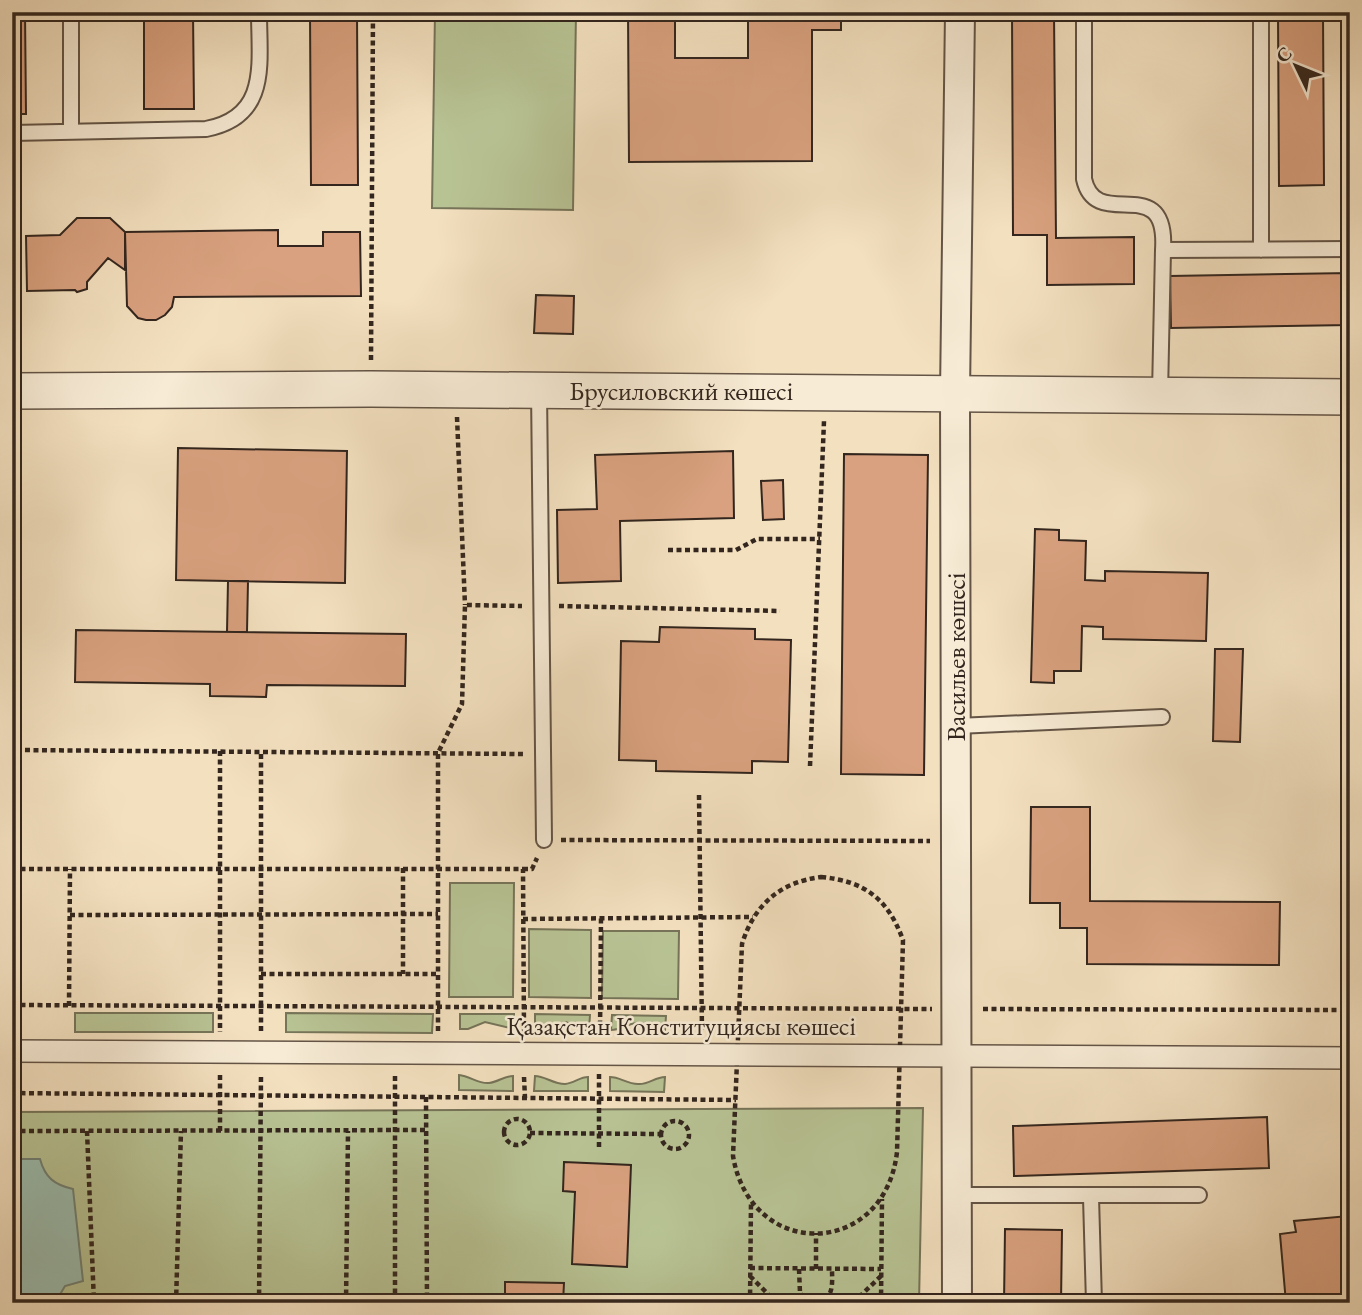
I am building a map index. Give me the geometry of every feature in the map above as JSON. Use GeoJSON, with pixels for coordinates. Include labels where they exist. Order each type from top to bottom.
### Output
{"type":"FeatureCollection","features":[{"type":"Feature","properties":{"kind":"street","name":"Васильев көшесі"},"geometry":{"type":"LineString","coordinates":[[957,1303],[955,393],[960,12]]}},
{"type":"Feature","properties":{"kind":"street","name":"Брусиловский көшесі"},"geometry":{"type":"LineString","coordinates":[[15,391],[371,389],[1350,397]]}},
{"type":"Feature","properties":{"kind":"street","name":"Қазақстан Конституциясы көшесі"},"geometry":{"type":"LineString","coordinates":[[12,1051],[1350,1058]]}},
{"type":"Feature","properties":{"kind":"lane"},"geometry":{"type":"LineString","coordinates":[[71,12],[71,131]]}},
{"type":"Feature","properties":{"kind":"lane"},"geometry":{"type":"LineString","coordinates":[[12,133],[206,129],[225,125],[242,114],[254,97],[259,78],[259,12]]}},
{"type":"Feature","properties":{"kind":"lane"},"geometry":{"type":"LineString","coordinates":[[1084,12],[1086,189],[1091,197],[1100,203],[1137,204],[1154,212],[1163,227],[1160,394]]}},
{"type":"Feature","properties":{"kind":"lane"},"geometry":{"type":"LineString","coordinates":[[1261,12],[1261,250]]}},
{"type":"Feature","properties":{"kind":"lane"},"geometry":{"type":"LineString","coordinates":[[1163,250],[1350,249]]}},
{"type":"Feature","properties":{"kind":"lane"},"geometry":{"type":"LineString","coordinates":[[539,390],[544,839]]}},
{"type":"Feature","properties":{"kind":"lane"},"geometry":{"type":"LineString","coordinates":[[957,726],[1162,718]]}},
{"type":"Feature","properties":{"kind":"lane"},"geometry":{"type":"LineString","coordinates":[[957,1195],[1199,1195]]}},
{"type":"Feature","properties":{"kind":"lane"},"geometry":{"type":"LineString","coordinates":[[1091,1197],[1094,1303]]}},
{"type":"Feature","properties":{"kind":"path"},"geometry":{"type":"LineString","coordinates":[[371,389],[373,12]]}},
{"type":"Feature","properties":{"kind":"path"},"geometry":{"type":"LineString","coordinates":[[438,1053],[438,753],[462,704],[465,605],[456,390]]}},
{"type":"Feature","properties":{"kind":"path"},"geometry":{"type":"LineString","coordinates":[[15,391],[14,752],[544,754]]}},
{"type":"Feature","properties":{"kind":"path"},"geometry":{"type":"LineString","coordinates":[[810,765],[825,392]]}},
{"type":"Feature","properties":{"kind":"path"},"geometry":{"type":"LineString","coordinates":[[668,550],[736,550],[757,539],[820,539]]}},
{"type":"Feature","properties":{"kind":"path"},"geometry":{"type":"LineString","coordinates":[[465,605],[780,611]]}},
{"type":"Feature","properties":{"kind":"path"},"geometry":{"type":"LineString","coordinates":[[220,751],[220,1131]]}},
{"type":"Feature","properties":{"kind":"path"},"geometry":{"type":"LineString","coordinates":[[259,1303],[261,752]]}},
{"type":"Feature","properties":{"kind":"path"},"geometry":{"type":"LineString","coordinates":[[699,794],[702,1054]]}},
{"type":"Feature","properties":{"kind":"path"},"geometry":{"type":"LineString","coordinates":[[544,839],[931,841]]}},
{"type":"Feature","properties":{"kind":"path"},"geometry":{"type":"LineString","coordinates":[[403,868],[403,974]]}},
{"type":"Feature","properties":{"kind":"path"},"geometry":{"type":"LineString","coordinates":[[12,869],[523,869],[524,1098]]}},
{"type":"Feature","properties":{"kind":"path"},"geometry":{"type":"LineString","coordinates":[[69,869],[69,1006]]}},
{"type":"Feature","properties":{"kind":"path"},"geometry":{"type":"LineString","coordinates":[[806,879],[840,879],[873,894],[892,915],[903,940],[895,1171],[882,1198],[863,1218],[845,1228],[816,1233],[779,1225],[751,1201],[736,1175],[733,1156],[742,944],[753,917],[776,892],[806,879]]}},
{"type":"Feature","properties":{"kind":"path"},"geometry":{"type":"LineString","coordinates":[[70,915],[438,914]]}},
{"type":"Feature","properties":{"kind":"path"},"geometry":{"type":"LineString","coordinates":[[523,919],[753,917]]}},
{"type":"Feature","properties":{"kind":"path"},"geometry":{"type":"LineString","coordinates":[[261,974],[438,974]]}},
{"type":"Feature","properties":{"kind":"path"},"geometry":{"type":"LineString","coordinates":[[12,1005],[1350,1010]]}},
{"type":"Feature","properties":{"kind":"path"},"geometry":{"type":"LineString","coordinates":[[395,1052],[395,1303]]}},
{"type":"Feature","properties":{"kind":"path"},"geometry":{"type":"LineString","coordinates":[[12,1093],[736,1100]]}},
{"type":"Feature","properties":{"kind":"path"},"geometry":{"type":"LineString","coordinates":[[426,1097],[427,1303]]}},
{"type":"Feature","properties":{"kind":"path"},"geometry":{"type":"LineString","coordinates":[[516,1118],[526,1122],[530,1133],[525,1143],[514,1145],[505,1139],[503,1131],[506,1124],[516,1118]]}},
{"type":"Feature","properties":{"kind":"path"},"geometry":{"type":"LineString","coordinates":[[674,1121],[684,1124],[689,1135],[683,1145],[672,1148],[663,1142],[661,1134],[666,1124],[674,1121]]}},
{"type":"Feature","properties":{"kind":"path"},"geometry":{"type":"LineString","coordinates":[[12,1131],[426,1130]]}},
{"type":"Feature","properties":{"kind":"path"},"geometry":{"type":"LineString","coordinates":[[88,1131],[94,1303]]}},
{"type":"Feature","properties":{"kind":"path"},"geometry":{"type":"LineString","coordinates":[[176,1303],[181,1131]]}},
{"type":"Feature","properties":{"kind":"path"},"geometry":{"type":"LineString","coordinates":[[346,1303],[348,1131]]}},
{"type":"Feature","properties":{"kind":"path"},"geometry":{"type":"LineString","coordinates":[[530,1133],[661,1134]]}},
{"type":"Feature","properties":{"kind":"path"},"geometry":{"type":"LineString","coordinates":[[881,1303],[882,1198]]}},
{"type":"Feature","properties":{"kind":"path"},"geometry":{"type":"LineString","coordinates":[[750,1303],[751,1201]]}},
{"type":"Feature","properties":{"kind":"path"},"geometry":{"type":"LineString","coordinates":[[816,1233],[816,1269]]}},
{"type":"Feature","properties":{"kind":"path"},"geometry":{"type":"LineString","coordinates":[[750,1268],[882,1272]]}},
{"type":"Feature","properties":{"kind":"path"},"geometry":{"type":"LineString","coordinates":[[799,1269],[800,1293],[815,1302],[826,1298],[830,1292],[832,1269]]}},
{"type":"Feature","properties":{"kind":"path"},"geometry":{"type":"LineString","coordinates":[[853,1303],[882,1272]]}},
{"type":"Feature","properties":{"kind":"path"},"geometry":{"type":"LineString","coordinates":[[750,1276],[777,1303]]}},
{"type":"Feature","properties":{"kind":"green space"},"geometry":{"type":"Polygon","coordinates":[[[435,12],[576,12],[573,210],[432,208],[435,12]]]}},
{"type":"Feature","properties":{"kind":"green space"},"geometry":{"type":"Polygon","coordinates":[[[450,883],[514,883],[513,997],[449,997],[450,883]]]}},
{"type":"Feature","properties":{"kind":"green space"},"geometry":{"type":"Polygon","coordinates":[[[529,929],[591,930],[591,998],[529,997],[529,929]]]}},
{"type":"Feature","properties":{"kind":"green space"},"geometry":{"type":"Polygon","coordinates":[[[603,931],[679,931],[678,999],[602,998],[603,931]]]}},
{"type":"Feature","properties":{"kind":"green space"},"geometry":{"type":"Polygon","coordinates":[[[75,1013],[213,1013],[213,1032],[75,1032],[75,1013]]]}},
{"type":"Feature","properties":{"kind":"green space"},"geometry":{"type":"Polygon","coordinates":[[[286,1013],[433,1014],[432,1033],[286,1032],[286,1013]]]}},
{"type":"Feature","properties":{"kind":"green space"},"geometry":{"type":"Polygon","coordinates":[[[460,1014],[514,1014],[514,1029],[485,1022],[468,1029],[460,1029],[460,1014]]]}},
{"type":"Feature","properties":{"kind":"green space"},"geometry":{"type":"Polygon","coordinates":[[[535,1014],[590,1015],[589,1030],[566,1022],[535,1030],[535,1014]]]}},
{"type":"Feature","properties":{"kind":"green space"},"geometry":{"type":"Polygon","coordinates":[[[612,1015],[666,1016],[665,1030],[638,1023],[611,1030],[612,1015]]]}},
{"type":"Feature","properties":{"kind":"green space"},"geometry":{"type":"Polygon","coordinates":[[[459,1075],[485,1083],[513,1076],[513,1091],[459,1090],[459,1075]]]}},
{"type":"Feature","properties":{"kind":"green space"},"geometry":{"type":"Polygon","coordinates":[[[535,1076],[565,1084],[588,1077],[588,1091],[534,1091],[535,1076]]]}},
{"type":"Feature","properties":{"kind":"green space"},"geometry":{"type":"Polygon","coordinates":[[[610,1077],[638,1084],[665,1077],[664,1092],[610,1091],[610,1077]]]}},
{"type":"Feature","properties":{"kind":"green space"},"geometry":{"type":"Polygon","coordinates":[[[923,1108],[919,1303],[12,1303],[12,1112],[923,1108]]]}},
{"type":"Feature","properties":{"kind":"shaded area"},"geometry":{"type":"Polygon","coordinates":[[[12,1159],[40,1159],[52,1180],[73,1189],[83,1281],[65,1286],[55,1303],[12,1303],[12,1242],[19,1232],[18,1224],[12,1216],[12,1159]]]}},
{"type":"Feature","properties":{"kind":"building"},"geometry":{"type":"Polygon","coordinates":[[[12,12],[25,12],[26,114],[12,114],[12,12]]]}},
{"type":"Feature","properties":{"kind":"building"},"geometry":{"type":"Polygon","coordinates":[[[144,12],[193,12],[194,109],[144,109],[144,12]]]}},
{"type":"Feature","properties":{"kind":"building"},"geometry":{"type":"Polygon","coordinates":[[[310,12],[357,12],[358,185],[311,185],[310,12]]]}},
{"type":"Feature","properties":{"kind":"building"},"geometry":{"type":"Polygon","coordinates":[[[628,12],[675,12],[675,58],[748,58],[748,12],[841,12],[841,30],[812,30],[812,161],[629,162],[628,12]]]}},
{"type":"Feature","properties":{"kind":"building"},"geometry":{"type":"Polygon","coordinates":[[[1012,12],[1054,12],[1056,238],[1134,237],[1134,284],[1047,285],[1047,235],[1013,235],[1012,12]]]}},
{"type":"Feature","properties":{"kind":"building"},"geometry":{"type":"Polygon","coordinates":[[[1300,12],[1347,12],[1323,14],[1324,185],[1279,186],[1278,15],[1300,15],[1300,12]]]}},
{"type":"Feature","properties":{"kind":"building"},"geometry":{"type":"Polygon","coordinates":[[[77,218],[110,218],[125,232],[125,270],[108,258],[87,282],[87,289],[77,292],[27,291],[26,236],[60,235],[77,218]]]}},
{"type":"Feature","properties":{"kind":"building"},"geometry":{"type":"Polygon","coordinates":[[[278,230],[278,246],[323,246],[323,232],[360,232],[361,296],[174,297],[172,307],[156,320],[138,318],[127,306],[125,232],[278,230]]]}},
{"type":"Feature","properties":{"kind":"building"},"geometry":{"type":"Polygon","coordinates":[[[1350,273],[1350,325],[1171,328],[1170,276],[1350,273]]]}},
{"type":"Feature","properties":{"kind":"building"},"geometry":{"type":"Polygon","coordinates":[[[536,295],[574,296],[573,334],[534,333],[536,295]]]}},
{"type":"Feature","properties":{"kind":"building"},"geometry":{"type":"Polygon","coordinates":[[[178,448],[347,451],[345,583],[176,580],[178,448]]]}},
{"type":"Feature","properties":{"kind":"building"},"geometry":{"type":"Polygon","coordinates":[[[733,451],[734,518],[620,521],[621,581],[558,583],[557,510],[597,509],[595,455],[733,451]]]}},
{"type":"Feature","properties":{"kind":"building"},"geometry":{"type":"Polygon","coordinates":[[[844,454],[928,455],[924,775],[841,774],[844,454]]]}},
{"type":"Feature","properties":{"kind":"building"},"geometry":{"type":"Polygon","coordinates":[[[783,480],[784,519],[763,520],[761,481],[783,480]]]}},
{"type":"Feature","properties":{"kind":"building"},"geometry":{"type":"Polygon","coordinates":[[[1035,529],[1059,530],[1059,540],[1086,541],[1085,580],[1105,581],[1105,571],[1208,573],[1206,641],[1103,639],[1103,627],[1082,626],[1081,671],[1054,671],[1054,683],[1031,682],[1035,529]]]}},
{"type":"Feature","properties":{"kind":"building"},"geometry":{"type":"Polygon","coordinates":[[[228,581],[248,581],[247,632],[227,632],[228,581]]]}},
{"type":"Feature","properties":{"kind":"building"},"geometry":{"type":"Polygon","coordinates":[[[660,627],[755,629],[755,639],[791,640],[788,762],[752,761],[752,773],[656,771],[656,761],[619,760],[621,641],[659,642],[660,627]]]}},
{"type":"Feature","properties":{"kind":"building"},"geometry":{"type":"Polygon","coordinates":[[[76,630],[406,634],[405,686],[267,685],[266,697],[210,696],[210,684],[75,682],[76,630]]]}},
{"type":"Feature","properties":{"kind":"building"},"geometry":{"type":"Polygon","coordinates":[[[1215,649],[1243,649],[1240,742],[1213,741],[1215,649]]]}},
{"type":"Feature","properties":{"kind":"building"},"geometry":{"type":"Polygon","coordinates":[[[1031,807],[1090,807],[1090,901],[1280,902],[1279,965],[1087,964],[1087,928],[1060,928],[1060,903],[1030,903],[1031,807]]]}},
{"type":"Feature","properties":{"kind":"building"},"geometry":{"type":"Polygon","coordinates":[[[1267,1117],[1269,1168],[1014,1176],[1013,1126],[1267,1117]]]}},
{"type":"Feature","properties":{"kind":"building"},"geometry":{"type":"Polygon","coordinates":[[[564,1162],[631,1165],[627,1267],[572,1264],[575,1192],[563,1191],[564,1162]]]}},
{"type":"Feature","properties":{"kind":"building"},"geometry":{"type":"Polygon","coordinates":[[[1348,1216],[1350,1252],[1342,1252],[1345,1277],[1350,1277],[1350,1303],[1286,1303],[1280,1234],[1296,1232],[1294,1221],[1348,1216]]]}},
{"type":"Feature","properties":{"kind":"building"},"geometry":{"type":"Polygon","coordinates":[[[1005,1229],[1062,1230],[1061,1303],[1004,1303],[1005,1229]]]}},
{"type":"Feature","properties":{"kind":"building"},"geometry":{"type":"Polygon","coordinates":[[[505,1282],[564,1283],[563,1303],[505,1303],[505,1282]]]}}]}
